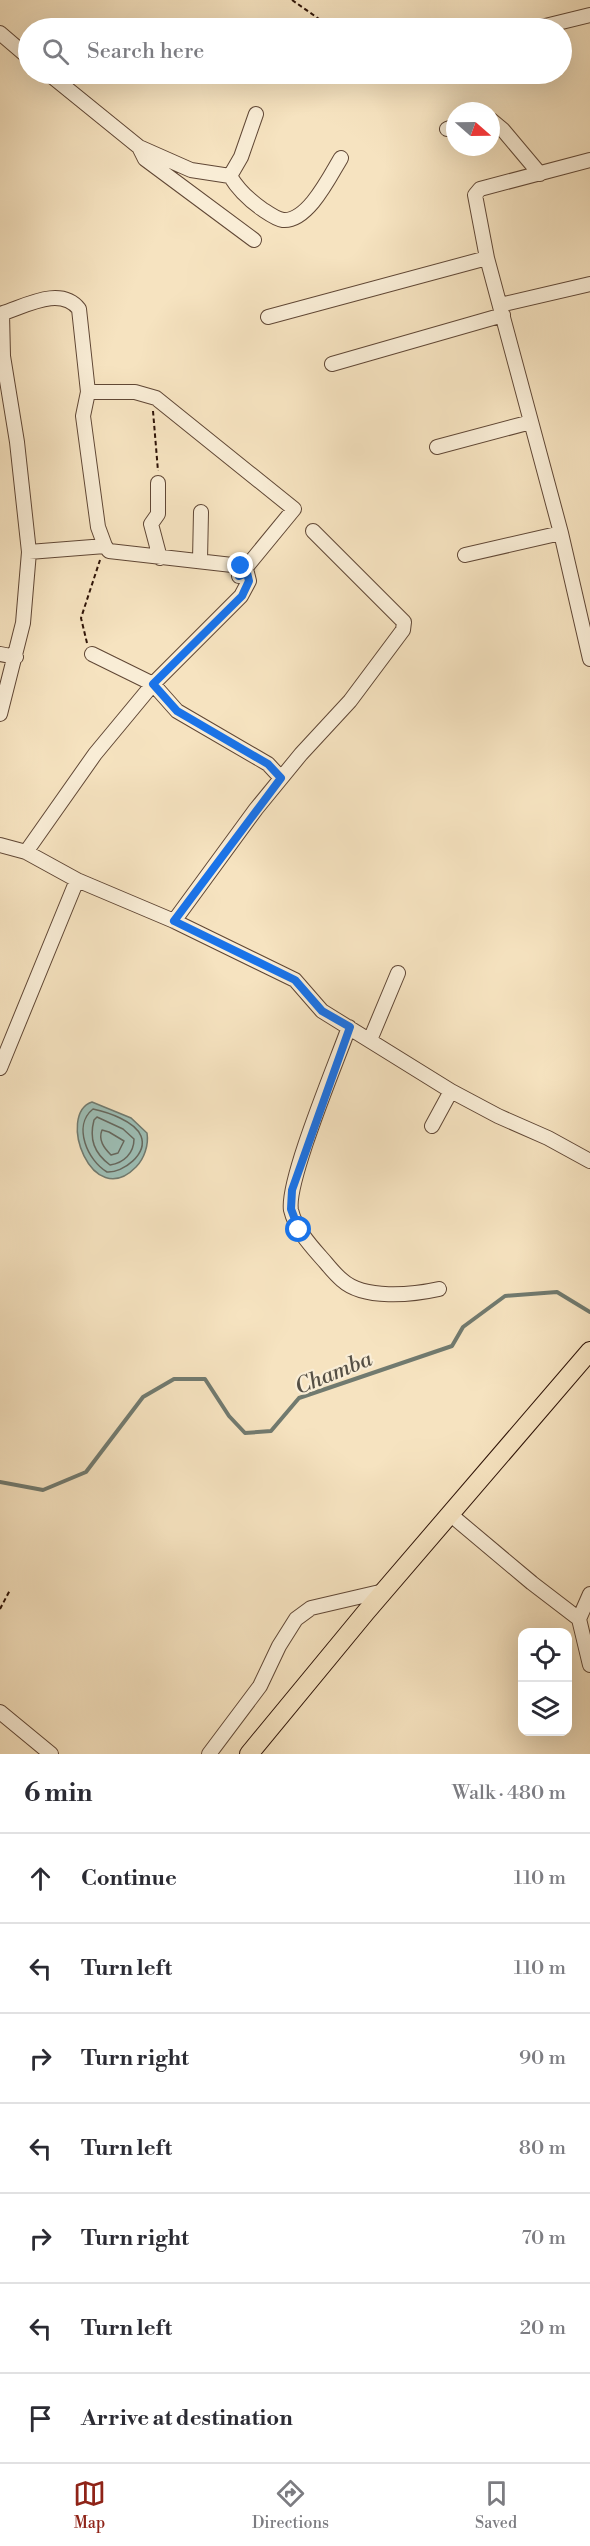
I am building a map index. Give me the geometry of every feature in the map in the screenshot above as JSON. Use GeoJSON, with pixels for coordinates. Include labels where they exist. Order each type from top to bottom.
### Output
{"type":"FeatureCollection","features":[{"type":"Feature","properties":{"kind":"main road"},"geometry":{"type":"LineString","coordinates":[[249,1754],[384,1591],[452,1515],[590,1351]]}},
{"type":"Feature","properties":{"kind":"street"},"geometry":{"type":"LineString","coordinates":[[572,19],[590,15]]}},
{"type":"Feature","properties":{"kind":"street"},"geometry":{"type":"LineString","coordinates":[[0,33],[18,48]]}},
{"type":"Feature","properties":{"kind":"street"},"geometry":{"type":"LineString","coordinates":[[61,84],[139,147],[191,170],[230,176],[246,197],[269,214],[282,220],[292,219],[306,209],[320,194],[340,158]]}},
{"type":"Feature","properties":{"kind":"street"},"geometry":{"type":"LineString","coordinates":[[230,176],[242,157],[256,114]]}},
{"type":"Feature","properties":{"kind":"street"},"geometry":{"type":"LineString","coordinates":[[500,128],[540,174]]}},
{"type":"Feature","properties":{"kind":"street"},"geometry":{"type":"LineString","coordinates":[[139,147],[146,159],[254,240]]}},
{"type":"Feature","properties":{"kind":"street"},"geometry":{"type":"LineString","coordinates":[[590,160],[476,192],[488,258],[561,533],[590,659]]}},
{"type":"Feature","properties":{"kind":"street"},"geometry":{"type":"LineString","coordinates":[[268,317],[488,258]]}},
{"type":"Feature","properties":{"kind":"street"},"geometry":{"type":"LineString","coordinates":[[333,364],[590,284]]}},
{"type":"Feature","properties":{"kind":"street"},"geometry":{"type":"LineString","coordinates":[[0,714],[23,623],[29,552],[17,442],[3,356],[1,314],[57,296],[72,300],[79,309],[88,392],[83,416],[98,527],[109,551],[241,566],[239,576]]}},
{"type":"Feature","properties":{"kind":"street"},"geometry":{"type":"LineString","coordinates":[[88,392],[135,392],[156,398],[294,509],[239,576]]}},
{"type":"Feature","properties":{"kind":"street"},"geometry":{"type":"LineString","coordinates":[[437,447],[531,422]]}},
{"type":"Feature","properties":{"kind":"street"},"geometry":{"type":"LineString","coordinates":[[158,483],[158,514],[151,524],[160,558]]}},
{"type":"Feature","properties":{"kind":"street"},"geometry":{"type":"LineString","coordinates":[[200,560],[201,512]]}},
{"type":"Feature","properties":{"kind":"street"},"geometry":{"type":"LineString","coordinates":[[174,921],[281,778],[350,701],[403,630],[404,622],[313,531]]}},
{"type":"Feature","properties":{"kind":"street"},"geometry":{"type":"LineString","coordinates":[[465,555],[561,533]]}},
{"type":"Feature","properties":{"kind":"street"},"geometry":{"type":"LineString","coordinates":[[29,552],[105,546]]}},
{"type":"Feature","properties":{"kind":"street"},"geometry":{"type":"LineString","coordinates":[[26,852],[95,754],[153,684],[242,596],[249,581],[247,573],[239,576]]}},
{"type":"Feature","properties":{"kind":"street"},"geometry":{"type":"LineString","coordinates":[[0,654],[16,657]]}},
{"type":"Feature","properties":{"kind":"street"},"geometry":{"type":"LineString","coordinates":[[92,654],[153,684],[177,711],[268,764],[281,778]]}},
{"type":"Feature","properties":{"kind":"street"},"geometry":{"type":"LineString","coordinates":[[0,845],[26,852],[77,880],[174,921],[295,980],[322,1011],[451,1091],[590,1161]]}},
{"type":"Feature","properties":{"kind":"street"},"geometry":{"type":"LineString","coordinates":[[0,1068],[77,880]]}},
{"type":"Feature","properties":{"kind":"street"},"geometry":{"type":"LineString","coordinates":[[370,1040],[398,973]]}},
{"type":"Feature","properties":{"kind":"street"},"geometry":{"type":"LineString","coordinates":[[350,1027],[300,1163],[292,1190],[291,1209],[299,1230],[343,1281],[362,1291],[410,1295],[439,1289]]}},
{"type":"Feature","properties":{"kind":"street"},"geometry":{"type":"LineString","coordinates":[[432,1126],[451,1091]]}},
{"type":"Feature","properties":{"kind":"street"},"geometry":{"type":"LineString","coordinates":[[452,1515],[532,1583],[579,1619]]}},
{"type":"Feature","properties":{"kind":"street"},"geometry":{"type":"LineString","coordinates":[[209,1754],[260,1686],[279,1646],[296,1619],[311,1608],[384,1591]]}},
{"type":"Feature","properties":{"kind":"street"},"geometry":{"type":"LineString","coordinates":[[590,1594],[579,1619],[590,1665]]}},
{"type":"Feature","properties":{"kind":"street"},"geometry":{"type":"LineString","coordinates":[[0,1712],[51,1754]]}},
{"type":"Feature","properties":{"kind":"path"},"geometry":{"type":"LineString","coordinates":[[292,0],[318,18]]}},
{"type":"Feature","properties":{"kind":"path"},"geometry":{"type":"LineString","coordinates":[[156,398],[153,427],[158,483]]}},
{"type":"Feature","properties":{"kind":"path"},"geometry":{"type":"LineString","coordinates":[[92,654],[84,638],[81,618],[105,546]]}},
{"type":"Feature","properties":{"kind":"path"},"geometry":{"type":"LineString","coordinates":[[0,1610],[9,1590]]}},
{"type":"Feature","properties":{"kind":"water"},"geometry":{"type":"Polygon","coordinates":[[[92,1102],[131,1118],[147,1133],[147,1147],[141,1160],[136,1167],[120,1178],[106,1178],[93,1169],[84,1156],[78,1140],[78,1124],[82,1110],[92,1102]]]}},
{"type":"Feature","properties":{"kind":"waterway","name":"Chamba"},"geometry":{"type":"LineString","coordinates":[[0,1482],[43,1490],[86,1472],[143,1397],[174,1379],[205,1379],[229,1416],[245,1433],[271,1431],[299,1398],[452,1346],[463,1327],[505,1296],[557,1292],[590,1312]]}},
{"type":"Feature","properties":{"kind":"route"},"geometry":{"type":"LineString","coordinates":[[241,566],[239,576],[247,573],[249,581],[242,596],[153,684],[167,703],[177,711],[268,764],[281,778],[174,921],[295,980],[322,1011],[350,1027],[292,1190],[291,1209],[299,1230]]}}]}
